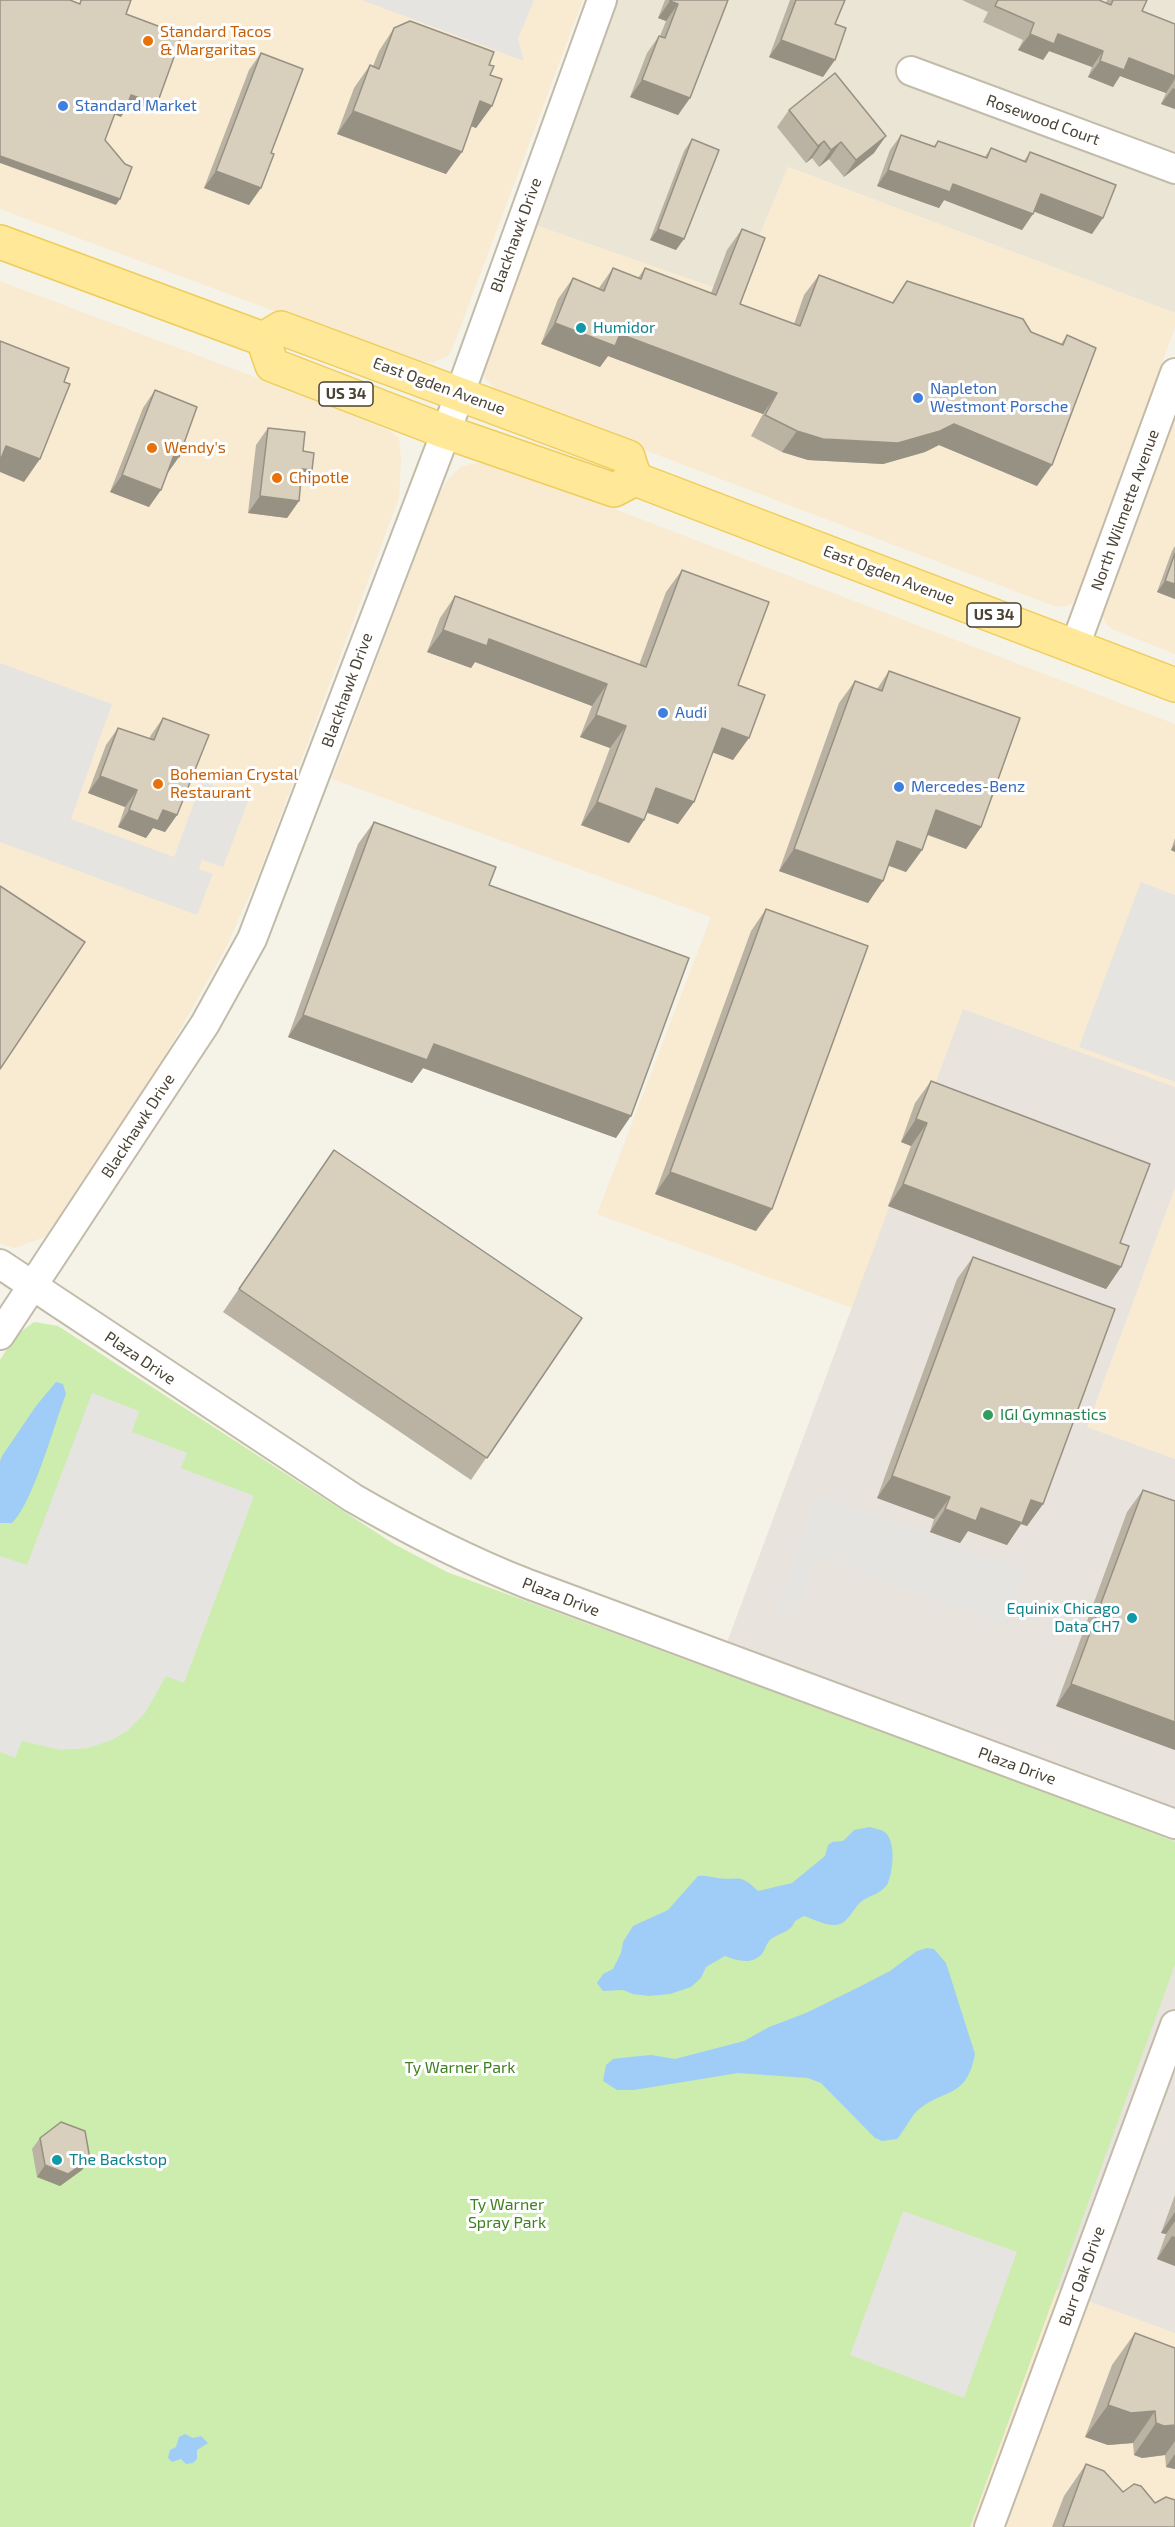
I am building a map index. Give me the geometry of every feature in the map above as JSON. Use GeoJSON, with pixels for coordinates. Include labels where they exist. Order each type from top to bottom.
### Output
{"type":"FeatureCollection","features":[{"type":"Feature","properties":{"kind":"main road"},"geometry":{"type":"LineString","coordinates":[[0,242],[263,339]]}},
{"type":"Feature","properties":{"kind":"main road","name":"East Ogden Avenue"},"geometry":{"type":"LineString","coordinates":[[263,339],[281,328],[628,457],[636,479],[1175,685]]}},
{"type":"Feature","properties":{"kind":"main road","name":"US 34"},"geometry":{"type":"LineString","coordinates":[[263,339],[272,365],[446,432],[614,490],[636,479]]}},
{"type":"Feature","properties":{"kind":"street","name":"Blackhawk Drive"},"geometry":{"type":"LineString","coordinates":[[0,1335],[205,1024],[252,939],[446,432],[602,0]]}},
{"type":"Feature","properties":{"kind":"street","name":"Rosewood Court"},"geometry":{"type":"LineString","coordinates":[[911,70],[1175,169]]}},
{"type":"Feature","properties":{"kind":"street","name":"North Wilmette Avenue"},"geometry":{"type":"LineString","coordinates":[[1075,646],[1175,373]]}},
{"type":"Feature","properties":{"kind":"street","name":"Plaza Drive"},"geometry":{"type":"LineString","coordinates":[[0,1264],[352,1498],[407,1530],[462,1557],[528,1584],[1175,1824]]}},
{"type":"Feature","properties":{"kind":"street","name":"Burr Oak Drive"},"geometry":{"type":"LineString","coordinates":[[989,2527],[1175,2025]]}},
{"type":"Feature","properties":{"kind":"shaded area"},"geometry":{"type":"Polygon","coordinates":[[[0,0],[583,0],[453,347],[448,356],[432,363],[398,357],[0,209],[0,0]]]}},
{"type":"Feature","properties":{"kind":"shaded area"},"geometry":{"type":"Polygon","coordinates":[[[362,0],[534,0],[518,39],[524,61],[362,0]]]}},
{"type":"Feature","properties":{"kind":"shaded area"},"geometry":{"type":"Polygon","coordinates":[[[618,0],[1175,0],[1175,313],[788,167],[735,295],[535,225],[618,0]]]}},
{"type":"Feature","properties":{"kind":"shaded area"},"geometry":{"type":"Polygon","coordinates":[[[788,167],[1175,313],[1175,327],[1097,545],[1071,604],[1063,607],[1054,606],[500,395],[484,377],[483,366],[535,225],[735,295],[788,167]]]}},
{"type":"Feature","properties":{"kind":"shaded area"},"geometry":{"type":"Polygon","coordinates":[[[0,281],[335,407],[388,430],[399,438],[401,460],[399,498],[260,871],[226,948],[164,1058],[45,1237],[15,1248],[0,1244],[0,281]]]}},
{"type":"Feature","properties":{"kind":"shaded area"},"geometry":{"type":"Polygon","coordinates":[[[1175,403],[1175,654],[1114,630],[1105,623],[1102,613],[1175,403]]]}},
{"type":"Feature","properties":{"kind":"shaded area"},"geometry":{"type":"Polygon","coordinates":[[[476,463],[500,465],[1175,724],[1175,1087],[963,1009],[852,1308],[597,1214],[711,917],[332,779],[438,497],[446,482],[460,467],[476,463]]]}},
{"type":"Feature","properties":{"kind":"shaded area"},"geometry":{"type":"Polygon","coordinates":[[[0,663],[112,704],[71,819],[174,857],[202,781],[249,799],[223,867],[202,860],[199,869],[213,874],[197,915],[0,842],[0,663]]]}},
{"type":"Feature","properties":{"kind":"shaded area"},"geometry":{"type":"Polygon","coordinates":[[[1141,882],[1175,895],[1175,1082],[1079,1047],[1141,882]]]}},
{"type":"Feature","properties":{"kind":"shaded area"},"geometry":{"type":"Polygon","coordinates":[[[963,1009],[1175,1087],[1175,1188],[1087,1427],[1175,1459],[1175,1842],[1116,1818],[716,1672],[963,1009]]]}},
{"type":"Feature","properties":{"kind":"shaded area"},"geometry":{"type":"Polygon","coordinates":[[[1175,1188],[1175,1459],[1087,1427],[1175,1188]]]}},
{"type":"Feature","properties":{"kind":"shaded area"},"geometry":{"type":"Polygon","coordinates":[[[92,1393],[139,1411],[132,1432],[187,1453],[181,1468],[254,1496],[184,1683],[166,1676],[145,1713],[127,1731],[112,1740],[88,1748],[61,1750],[22,1741],[15,1758],[0,1752],[0,1556],[27,1565],[92,1393]]]}},
{"type":"Feature","properties":{"kind":"shaded area"},"geometry":{"type":"Polygon","coordinates":[[[817,1495],[1025,1570],[1005,1626],[816,1556],[793,1618],[775,1610],[817,1495]]]}},
{"type":"Feature","properties":{"kind":"shaded area"},"geometry":{"type":"Polygon","coordinates":[[[1175,1965],[1175,2333],[1055,2289],[1175,1965]]]}},
{"type":"Feature","properties":{"kind":"shaded area"},"geometry":{"type":"Polygon","coordinates":[[[903,2211],[1017,2252],[964,2398],[850,2355],[903,2211]]]}},
{"type":"Feature","properties":{"kind":"shaded area"},"geometry":{"type":"Polygon","coordinates":[[[1055,2289],[1175,2333],[1175,2527],[970,2527],[1055,2289]]]}},
{"type":"Feature","properties":{"kind":"green space","name":"Ty Warner Park"},"geometry":{"type":"Polygon","coordinates":[[[34,1322],[58,1326],[394,1544],[447,1572],[1116,1818],[1175,1842],[1175,1965],[970,2527],[0,2527],[0,1360],[15,1336],[34,1322]]]}},
{"type":"Feature","properties":{"kind":"water"},"geometry":{"type":"Polygon","coordinates":[[[56,1382],[63,1384],[66,1394],[35,1482],[28,1499],[12,1523],[0,1523],[0,1461],[36,1406],[56,1382]]]}},
{"type":"Feature","properties":{"kind":"water"},"geometry":{"type":"Polygon","coordinates":[[[870,1827],[883,1831],[890,1841],[893,1856],[890,1878],[883,1890],[862,1901],[840,1924],[822,1923],[804,1916],[795,1921],[787,1931],[769,1941],[762,1954],[753,1960],[744,1961],[725,1956],[706,1967],[701,1978],[691,1987],[670,1994],[649,1996],[623,1990],[603,1991],[597,1983],[603,1974],[613,1969],[621,1953],[623,1942],[633,1926],[668,1910],[698,1876],[739,1878],[747,1881],[758,1891],[792,1883],[825,1856],[828,1845],[832,1842],[843,1841],[854,1830],[870,1827]]]}},
{"type":"Feature","properties":{"kind":"water"},"geometry":{"type":"Polygon","coordinates":[[[927,1948],[934,1949],[946,1963],[975,2054],[966,2079],[952,2091],[926,2104],[916,2112],[897,2139],[882,2141],[875,2138],[821,2083],[808,2078],[738,2073],[634,2090],[617,2090],[603,2081],[606,2065],[613,2059],[651,2055],[675,2059],[744,2041],[769,2027],[806,2013],[859,1987],[890,1971],[917,1951],[927,1948]]]}},
{"type":"Feature","properties":{"kind":"water"},"geometry":{"type":"Polygon","coordinates":[[[185,2434],[193,2438],[201,2436],[208,2443],[197,2450],[197,2459],[193,2463],[186,2464],[181,2459],[172,2462],[168,2458],[170,2450],[176,2447],[179,2437],[185,2434]]]}},
{"type":"Feature","properties":{"kind":"building","name":"Standard Market"},"geometry":{"type":"Polygon","coordinates":[[[0,0],[70,0],[80,4],[81,0],[131,0],[126,14],[182,35],[157,104],[131,95],[125,111],[117,108],[105,140],[125,164],[132,167],[120,199],[0,156],[0,0]]]}},
{"type":"Feature","properties":{"kind":"building"},"geometry":{"type":"Polygon","coordinates":[[[670,0],[728,0],[690,98],[642,80],[659,36],[665,38],[678,4],[670,0]]]}},
{"type":"Feature","properties":{"kind":"building"},"geometry":{"type":"Polygon","coordinates":[[[796,0],[845,0],[835,24],[846,28],[835,60],[781,40],[796,0]]]}},
{"type":"Feature","properties":{"kind":"building"},"geometry":{"type":"Polygon","coordinates":[[[998,0],[1099,0],[1111,5],[1113,0],[1147,0],[1142,11],[1175,24],[1175,76],[1129,58],[1124,70],[1100,61],[1103,51],[1058,34],[1054,44],[1030,34],[1034,23],[995,6],[998,0]]]}},
{"type":"Feature","properties":{"kind":"building"},"geometry":{"type":"Polygon","coordinates":[[[410,21],[494,52],[489,65],[494,66],[490,75],[502,79],[492,106],[480,101],[462,152],[353,111],[370,65],[379,69],[394,28],[410,21]]]}},
{"type":"Feature","properties":{"kind":"building"},"geometry":{"type":"Polygon","coordinates":[[[261,53],[303,69],[271,153],[274,154],[261,188],[216,171],[261,53]]]}},
{"type":"Feature","properties":{"kind":"building"},"geometry":{"type":"Polygon","coordinates":[[[835,73],[886,136],[856,160],[841,142],[831,150],[824,141],[818,146],[789,110],[835,73]]]}},
{"type":"Feature","properties":{"kind":"building"},"geometry":{"type":"Polygon","coordinates":[[[901,135],[935,147],[938,141],[987,158],[991,148],[1026,162],[1030,152],[1116,185],[1103,218],[1041,194],[1033,214],[953,184],[950,192],[888,170],[901,135]]]}},
{"type":"Feature","properties":{"kind":"building"},"geometry":{"type":"Polygon","coordinates":[[[692,139],[719,150],[684,239],[658,229],[692,139]]]}},
{"type":"Feature","properties":{"kind":"building"},"geometry":{"type":"Polygon","coordinates":[[[742,229],[765,238],[740,304],[800,326],[819,275],[893,303],[907,281],[1023,319],[1031,332],[1063,345],[1067,335],[1096,348],[1052,465],[954,424],[940,431],[898,443],[823,439],[797,431],[765,415],[777,393],[620,334],[615,346],[555,323],[573,278],[604,291],[613,268],[641,279],[645,268],[716,295],[742,229]]]}},
{"type":"Feature","properties":{"kind":"building"},"geometry":{"type":"Polygon","coordinates":[[[0,341],[69,368],[64,382],[70,384],[40,459],[6,446],[0,461],[0,341]]]}},
{"type":"Feature","properties":{"kind":"building","name":"Wendy's"},"geometry":{"type":"Polygon","coordinates":[[[155,390],[197,407],[179,457],[174,455],[161,490],[122,475],[155,390]]]}},
{"type":"Feature","properties":{"kind":"building"},"geometry":{"type":"Polygon","coordinates":[[[268,428],[305,432],[303,451],[314,453],[312,470],[302,469],[299,501],[260,496],[268,428]]]}},
{"type":"Feature","properties":{"kind":"building"},"geometry":{"type":"Polygon","coordinates":[[[1175,553],[1175,584],[1165,581],[1175,553]]]}},
{"type":"Feature","properties":{"kind":"building","name":"Audi"},"geometry":{"type":"Polygon","coordinates":[[[682,570],[769,602],[738,685],[765,695],[749,738],[722,728],[694,802],[656,788],[644,820],[597,802],[626,726],[596,715],[607,684],[489,639],[487,646],[443,630],[455,596],[646,667],[682,570]]]}},
{"type":"Feature","properties":{"kind":"building","name":"Mercedes-Benz"},"geometry":{"type":"Polygon","coordinates":[[[889,671],[1020,718],[981,827],[936,810],[922,850],[897,841],[883,881],[794,849],[855,681],[882,691],[889,671]]]}},
{"type":"Feature","properties":{"kind":"building"},"geometry":{"type":"Polygon","coordinates":[[[163,718],[209,735],[177,815],[163,810],[158,821],[129,810],[137,790],[100,776],[118,728],[154,740],[163,718]]]}},
{"type":"Feature","properties":{"kind":"building"},"geometry":{"type":"Polygon","coordinates":[[[374,822],[496,867],[489,885],[689,958],[631,1116],[434,1044],[427,1060],[303,1015],[374,822]]]}},
{"type":"Feature","properties":{"kind":"building"},"geometry":{"type":"Polygon","coordinates":[[[0,886],[85,942],[0,1069],[0,886]]]}},
{"type":"Feature","properties":{"kind":"building"},"geometry":{"type":"Polygon","coordinates":[[[766,909],[868,946],[772,1209],[670,1172],[766,909]]]}},
{"type":"Feature","properties":{"kind":"building"},"geometry":{"type":"Polygon","coordinates":[[[931,1081],[1150,1164],[1120,1243],[1129,1246],[1121,1267],[903,1184],[927,1123],[916,1119],[931,1081]]]}},
{"type":"Feature","properties":{"kind":"building"},"geometry":{"type":"Polygon","coordinates":[[[334,1150],[582,1318],[487,1458],[239,1289],[334,1150]]]}},
{"type":"Feature","properties":{"kind":"building","name":"IGI Gymnastics"},"geometry":{"type":"Polygon","coordinates":[[[973,1257],[1115,1309],[1043,1504],[1031,1500],[1022,1523],[981,1508],[976,1521],[945,1509],[950,1497],[892,1476],[973,1257]]]}},
{"type":"Feature","properties":{"kind":"building","name":"Equinix Chicago Data CH7"},"geometry":{"type":"Polygon","coordinates":[[[1143,1490],[1175,1501],[1175,1722],[1071,1684],[1143,1490]]]}},
{"type":"Feature","properties":{"kind":"building","name":"The Backstop"},"geometry":{"type":"Polygon","coordinates":[[[61,2122],[85,2131],[90,2159],[68,2174],[45,2165],[40,2138],[61,2122]]]}},
{"type":"Feature","properties":{"kind":"building"},"geometry":{"type":"Polygon","coordinates":[[[1135,2333],[1175,2348],[1175,2425],[1164,2426],[1156,2423],[1155,2411],[1131,2413],[1108,2405],[1135,2333]]]}},
{"type":"Feature","properties":{"kind":"building"},"geometry":{"type":"Polygon","coordinates":[[[1086,2464],[1104,2471],[1123,2492],[1134,2484],[1141,2486],[1155,2503],[1166,2497],[1175,2500],[1175,2527],[1063,2527],[1086,2464]]]}},
{"type":"Feature","properties":{"kind":"place","name":"Standard Tacos & Margaritas"},"geometry":{"type":"Point","coordinates":[148,41]}},
{"type":"Feature","properties":{"kind":"place","name":"Standard Market"},"geometry":{"type":"Point","coordinates":[63,106]}},
{"type":"Feature","properties":{"kind":"place","name":"Humidor"},"geometry":{"type":"Point","coordinates":[581,328]}},
{"type":"Feature","properties":{"kind":"place","name":"Napleton Westmont Porsche"},"geometry":{"type":"Point","coordinates":[918,398]}},
{"type":"Feature","properties":{"kind":"place","name":"Wendy's"},"geometry":{"type":"Point","coordinates":[152,448]}},
{"type":"Feature","properties":{"kind":"place","name":"Chipotle"},"geometry":{"type":"Point","coordinates":[277,478]}},
{"type":"Feature","properties":{"kind":"place","name":"Audi"},"geometry":{"type":"Point","coordinates":[663,713]}},
{"type":"Feature","properties":{"kind":"place","name":"Bohemian Crystal Restaurant"},"geometry":{"type":"Point","coordinates":[158,784]}},
{"type":"Feature","properties":{"kind":"place","name":"Mercedes-Benz"},"geometry":{"type":"Point","coordinates":[899,787]}},
{"type":"Feature","properties":{"kind":"place","name":"IGI Gymnastics"},"geometry":{"type":"Point","coordinates":[988,1415]}},
{"type":"Feature","properties":{"kind":"place","name":"Equinix Chicago Data CH7"},"geometry":{"type":"Point","coordinates":[1132,1618]}},
{"type":"Feature","properties":{"kind":"place","name":"The Backstop"},"geometry":{"type":"Point","coordinates":[57,2160]}},
{"type":"Feature","properties":{"kind":"park label","name":"Ty Warner Spray Park"},"geometry":{"type":"Point","coordinates":[507,2214]}}]}
